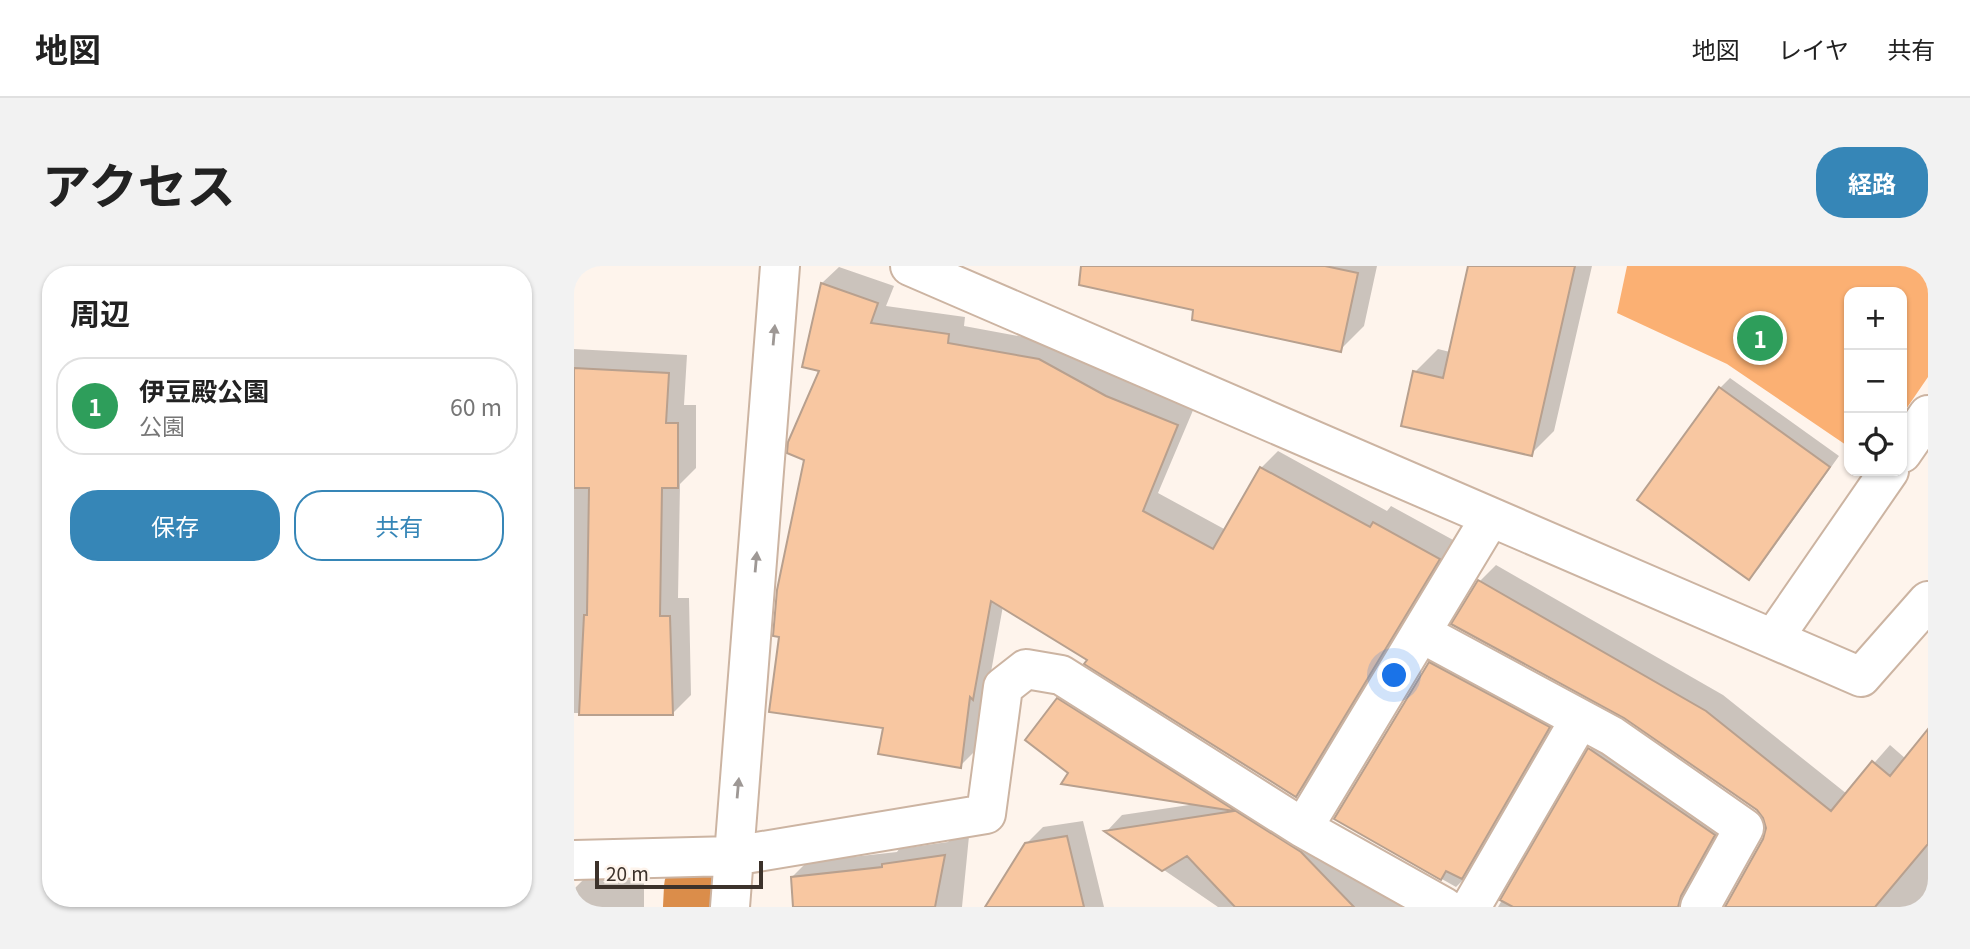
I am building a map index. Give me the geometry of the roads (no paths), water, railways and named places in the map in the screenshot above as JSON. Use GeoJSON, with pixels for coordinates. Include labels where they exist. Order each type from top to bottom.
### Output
{"type":"FeatureCollection","features":[{"type":"Feature","properties":{"kind":"street"},"geometry":{"type":"LineString","coordinates":[[730,907],[780,266]]}},
{"type":"Feature","properties":{"kind":"street"},"geometry":{"type":"LineString","coordinates":[[910,266],[1861,677],[1928,601]]}},
{"type":"Feature","properties":{"kind":"street"},"geometry":{"type":"LineString","coordinates":[[1907,446],[1928,415]]}},
{"type":"Feature","properties":{"kind":"street"},"geometry":{"type":"LineString","coordinates":[[1773,639],[1886,476]]}},
{"type":"Feature","properties":{"kind":"street"},"geometry":{"type":"LineString","coordinates":[[1303,828],[1490,518]]}},
{"type":"Feature","properties":{"kind":"street"},"geometry":{"type":"LineString","coordinates":[[1421,633],[1612,736],[1744,828],[1700,907]]}},
{"type":"Feature","properties":{"kind":"street"},"geometry":{"type":"LineString","coordinates":[[574,860],[733,856],[986,814],[1003,687],[1026,669],[1061,675],[1303,828],[1444,907]]}},
{"type":"Feature","properties":{"kind":"street"},"geometry":{"type":"LineString","coordinates":[[1471,907],[1580,719]]}},
{"type":"Feature","properties":{"kind":"waterway"},"geometry":{"type":"LineString","coordinates":[[693,907],[694,887]]}},
{"type":"Feature","properties":{"kind":"place","name":"伊豆殿公園"},"geometry":{"type":"Point","coordinates":[1760,338]}}]}
